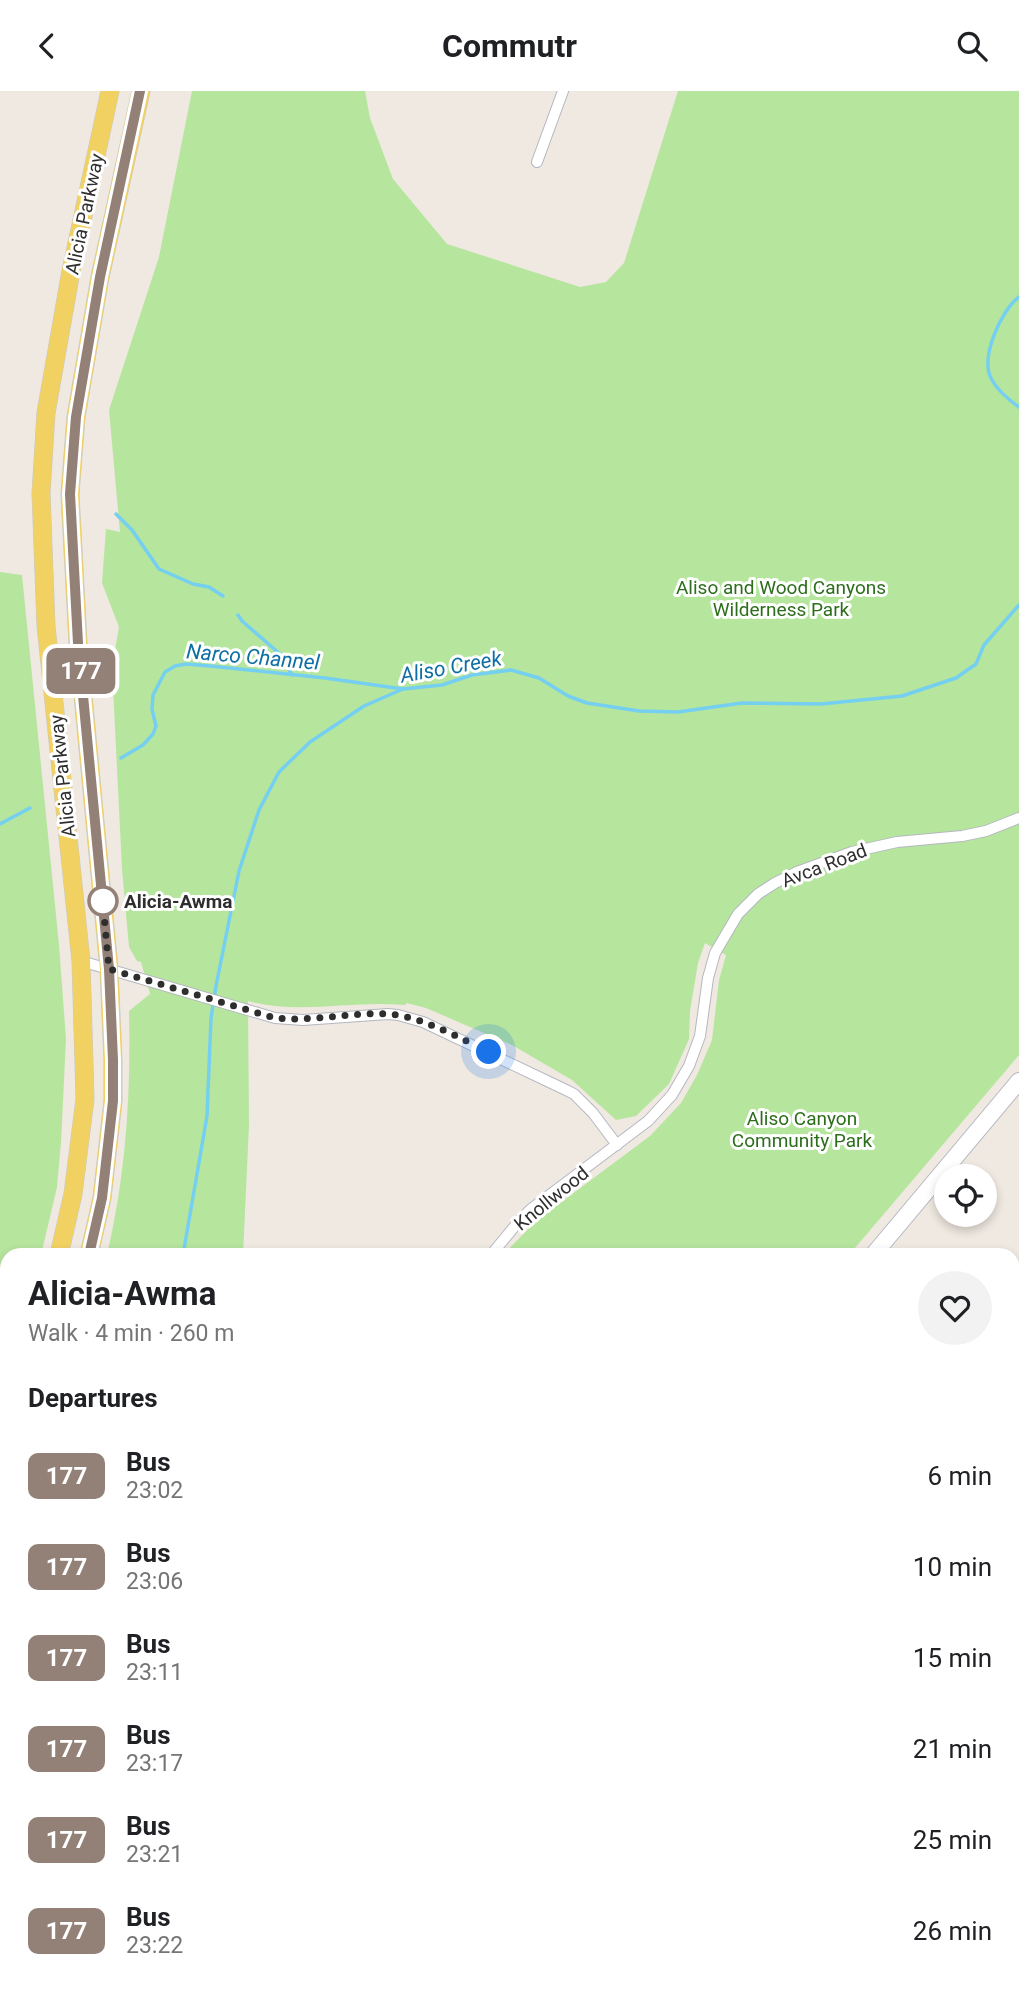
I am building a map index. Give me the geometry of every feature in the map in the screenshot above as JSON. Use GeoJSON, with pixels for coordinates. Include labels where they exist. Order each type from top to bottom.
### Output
{"type":"FeatureCollection","features":[{"type":"Feature","properties":{"kind":"main road","name":"Alicia Parkway"},"geometry":{"type":"LineString","coordinates":[[61,1248],[73,1193],[85,1099],[81,961],[46,626],[41,493],[47,413],[64,310],[110,91]]}},
{"type":"Feature","properties":{"kind":"main road","name":"Alicia Parkway"},"geometry":{"type":"LineString","coordinates":[[91,1248],[102,1198],[113,1101],[109,969],[78,643],[70,494],[76,417],[97,290],[141,91]]}},
{"type":"Feature","properties":{"kind":"main road"},"geometry":{"type":"LineString","coordinates":[[879,1248],[1019,1081]]}},
{"type":"Feature","properties":{"kind":"street"},"geometry":{"type":"LineString","coordinates":[[537,162],[563,91]]}},
{"type":"Feature","properties":{"kind":"street","name":"Avca Road"},"geometry":{"type":"LineString","coordinates":[[617,1145],[661,1108],[681,1082],[700,1036],[708,978],[715,953],[738,914],[758,894],[797,872],[852,852],[897,842],[962,836],[986,831],[1019,818]]}},
{"type":"Feature","properties":{"kind":"street"},"geometry":{"type":"LineString","coordinates":[[81,961],[275,1018],[303,1020],[388,1014],[424,1022],[573,1094],[593,1113],[617,1145]]}},
{"type":"Feature","properties":{"kind":"street","name":"Knollwood"},"geometry":{"type":"LineString","coordinates":[[496,1248],[531,1209],[617,1145]]}},
{"type":"Feature","properties":{"kind":"green space","name":"Aliso and Wood Canyons Wilderness Park"},"geometry":{"type":"Polygon","coordinates":[[[192,91],[365,91],[370,118],[393,179],[447,244],[580,287],[606,282],[624,263],[678,91],[1019,91],[1019,1055],[855,1248],[510,1248],[536,1221],[650,1136],[681,1103],[712,1040],[719,980],[726,955],[705,943],[698,963],[690,1011],[689,1039],[669,1084],[636,1116],[616,1120],[572,1080],[512,1045],[426,1008],[407,1003],[287,1007],[248,1001],[249,1125],[243,1248],[108,1248],[119,1194],[126,1134],[129,1011],[150,994],[141,962],[137,961],[129,947],[122,869],[112,667],[119,627],[102,583],[106,529],[120,532],[109,410],[159,257],[192,91]]]}},
{"type":"Feature","properties":{"kind":"green space"},"geometry":{"type":"Polygon","coordinates":[[[0,572],[22,575],[66,1039],[57,1187],[43,1248],[0,1248],[0,572]]]}},
{"type":"Feature","properties":{"kind":"waterway","name":"Aliso Creek"},"geometry":{"type":"LineString","coordinates":[[1019,297],[999,323],[988,360],[994,384],[1019,407]]}},
{"type":"Feature","properties":{"kind":"waterway"},"geometry":{"type":"LineString","coordinates":[[116,514],[132,530],[159,569],[193,584],[209,587],[223,596]]}},
{"type":"Feature","properties":{"kind":"waterway","name":"Aliso Creek"},"geometry":{"type":"LineString","coordinates":[[184,1248],[207,1116],[211,1018],[239,871],[259,810],[279,772],[310,742],[364,706],[403,689],[442,685],[472,675],[511,670],[539,678],[568,696],[587,703],[639,711],[678,712],[742,703],[821,704],[902,696],[956,678],[976,664],[984,645],[1019,605]]}},
{"type":"Feature","properties":{"kind":"waterway"},"geometry":{"type":"LineString","coordinates":[[238,615],[280,654],[292,675]]}},
{"type":"Feature","properties":{"kind":"waterway","name":"Narco Channel"},"geometry":{"type":"LineString","coordinates":[[121,758],[143,745],[153,734],[156,726],[152,709],[153,695],[165,672],[175,666],[210,666],[403,689]]}},
{"type":"Feature","properties":{"kind":"waterway","name":"Narco Channel"},"geometry":{"type":"LineString","coordinates":[[0,824],[30,808]]}},
{"type":"Feature","properties":{"kind":"bus line","name":"177"},"geometry":{"type":"LineString","coordinates":[[91,1248],[102,1198],[113,1101],[113,1060],[109,969],[78,643],[70,494],[76,417],[100,277],[140,91]]}},
{"type":"Feature","properties":{"kind":"place","name":"Alicia-Awma"},"geometry":{"type":"Point","coordinates":[103,901]}},
{"type":"Feature","properties":{"kind":"route"},"geometry":{"type":"LineString","coordinates":[[103,901],[102,893],[109,969],[275,1018],[303,1020],[373,1014],[398,1015],[424,1022],[489,1052]]}},
{"type":"Feature","properties":{"kind":"park label","name":"Aliso Canyon Community Park"},"geometry":{"type":"Point","coordinates":[802,1129]}}]}
